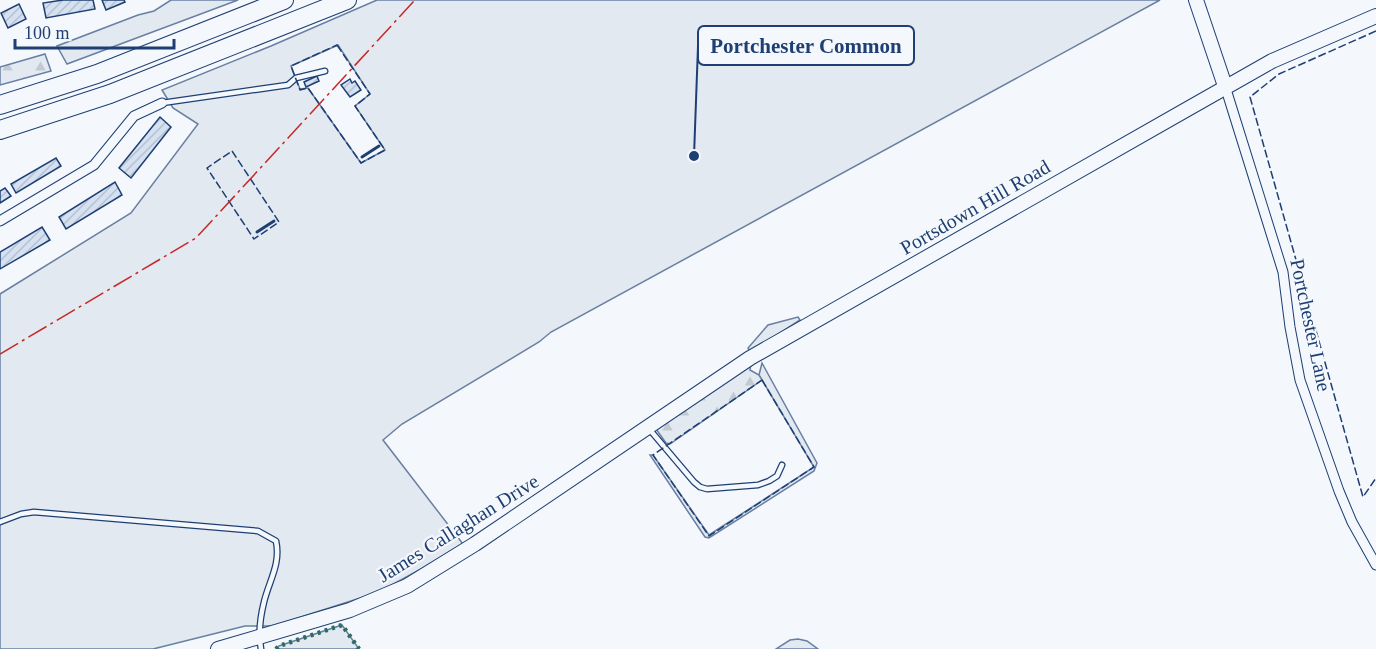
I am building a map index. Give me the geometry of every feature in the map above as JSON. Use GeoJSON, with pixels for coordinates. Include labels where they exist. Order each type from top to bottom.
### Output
{"type":"FeatureCollection","features":[{"type":"Feature","properties":{"kind":"highway"},"geometry":{"type":"LineString","coordinates":[[0,105],[97,74],[284,0]]}},
{"type":"Feature","properties":{"kind":"highway"},"geometry":{"type":"LineString","coordinates":[[0,130],[110,94],[347,0]]}},
{"type":"Feature","properties":{"kind":"street"},"geometry":{"type":"LineString","coordinates":[[1196,0],[1225,86]]}},
{"type":"Feature","properties":{"kind":"street","name":"Portsdown Hill Road"},"geometry":{"type":"LineString","coordinates":[[606,455],[750,358],[1225,86],[1272,61],[1376,16]]}},
{"type":"Feature","properties":{"kind":"street","name":"Portchester Lane"},"geometry":{"type":"LineString","coordinates":[[1225,86],[1283,272],[1300,380],[1339,491],[1352,522],[1376,565]]}},
{"type":"Feature","properties":{"kind":"street"},"geometry":{"type":"LineString","coordinates":[[0,221],[94,165],[134,116],[162,103]]}},
{"type":"Feature","properties":{"kind":"street","name":"James Callaghan Drive"},"geometry":{"type":"LineString","coordinates":[[218,649],[260,643],[407,586],[475,544],[606,455]]}},
{"type":"Feature","properties":{"kind":"lane"},"geometry":{"type":"LineString","coordinates":[[162,103],[288,85],[296,78],[325,71]]}},
{"type":"Feature","properties":{"kind":"lane"},"geometry":{"type":"LineString","coordinates":[[648,427],[659,443],[694,482],[703,488],[763,484],[777,476],[782,465]]}},
{"type":"Feature","properties":{"kind":"lane"},"geometry":{"type":"LineString","coordinates":[[0,522],[34,512],[258,531],[270,536],[276,542],[278,561],[264,601],[260,643]]}},
{"type":"Feature","properties":{"kind":"green space"},"geometry":{"type":"Polygon","coordinates":[[[171,0],[238,0],[67,64],[57,46],[154,11],[171,0]]]}},
{"type":"Feature","properties":{"kind":"green space"},"geometry":{"type":"Polygon","coordinates":[[[377,0],[1160,0],[551,332],[539,342],[402,424],[383,440],[463,544],[421,569],[379,592],[273,626],[245,626],[153,649],[0,649],[0,294],[131,213],[198,124],[173,108],[162,90],[377,0]],[[338,45],[291,66],[300,89],[308,88],[361,163],[385,150],[355,106],[370,94],[338,45]]]}},
{"type":"Feature","properties":{"kind":"green space"},"geometry":{"type":"Polygon","coordinates":[[[45,54],[51,71],[0,85],[0,67],[45,54]]]}},
{"type":"Feature","properties":{"kind":"green space"},"geometry":{"type":"Polygon","coordinates":[[[798,317],[800,320],[750,352],[748,348],[768,325],[798,317]]]}},
{"type":"Feature","properties":{"kind":"green space"},"geometry":{"type":"Polygon","coordinates":[[[751,363],[750,370],[759,375],[762,380],[670,444],[666,443],[656,429],[751,363]]]}},
{"type":"Feature","properties":{"kind":"green space"},"geometry":{"type":"Polygon","coordinates":[[[762,363],[817,463],[814,471],[709,538],[705,537],[650,455],[653,455],[709,535],[814,467],[759,375],[762,363]]]}},
{"type":"Feature","properties":{"kind":"green space"},"geometry":{"type":"Polygon","coordinates":[[[342,625],[359,649],[276,649],[279,646],[342,625]]]}},
{"type":"Feature","properties":{"kind":"green space"},"geometry":{"type":"Polygon","coordinates":[[[790,640],[807,641],[818,649],[776,649],[790,640]]]}},
{"type":"Feature","properties":{"kind":"building"},"geometry":{"type":"Polygon","coordinates":[[[93,0],[95,9],[46,18],[43,3],[93,0]]]}},
{"type":"Feature","properties":{"kind":"building"},"geometry":{"type":"Polygon","coordinates":[[[102,0],[124,0],[125,2],[106,10],[102,0]]]}},
{"type":"Feature","properties":{"kind":"building"},"geometry":{"type":"Polygon","coordinates":[[[19,4],[26,19],[8,28],[1,13],[19,4]]]}},
{"type":"Feature","properties":{"kind":"building"},"geometry":{"type":"Polygon","coordinates":[[[317,76],[319,81],[306,87],[304,82],[317,76]]]}},
{"type":"Feature","properties":{"kind":"building"},"geometry":{"type":"Polygon","coordinates":[[[350,79],[352,83],[355,81],[361,90],[350,97],[341,85],[350,79]]]}},
{"type":"Feature","properties":{"kind":"building"},"geometry":{"type":"Polygon","coordinates":[[[160,117],[171,127],[131,178],[119,168],[160,117]]]}},
{"type":"Feature","properties":{"kind":"building"},"geometry":{"type":"Polygon","coordinates":[[[56,158],[61,166],[16,193],[11,184],[56,158]]]}},
{"type":"Feature","properties":{"kind":"building"},"geometry":{"type":"Polygon","coordinates":[[[115,182],[122,195],[66,229],[59,217],[115,182]]]}},
{"type":"Feature","properties":{"kind":"building"},"geometry":{"type":"Polygon","coordinates":[[[5,188],[11,196],[0,203],[0,191],[5,188]]]}},
{"type":"Feature","properties":{"kind":"building"},"geometry":{"type":"Polygon","coordinates":[[[42,227],[50,240],[0,269],[0,252],[42,227]]]}},
{"type":"Feature","properties":{"kind":"hedge"},"geometry":{"type":"LineString","coordinates":[[276,649],[342,625],[359,649]]}},
{"type":"Feature","properties":{"kind":"fence"},"geometry":{"type":"LineString","coordinates":[[1376,31],[1279,74],[1250,97],[1363,497],[1376,478]]}},
{"type":"Feature","properties":{"kind":"fence"},"geometry":{"type":"LineString","coordinates":[[337,45],[370,94],[355,106],[385,150],[361,163],[308,88],[300,90],[291,66],[337,45]]}},
{"type":"Feature","properties":{"kind":"fence"},"geometry":{"type":"LineString","coordinates":[[232,151],[279,222],[254,239],[207,168],[232,151]]}},
{"type":"Feature","properties":{"kind":"fence"},"geometry":{"type":"LineString","coordinates":[[762,380],[814,467],[709,536],[653,455],[762,380]]}},
{"type":"Feature","properties":{"kind":"wall"},"geometry":{"type":"LineString","coordinates":[[362,157],[379,146]]}},
{"type":"Feature","properties":{"kind":"wall"},"geometry":{"type":"LineString","coordinates":[[257,232],[274,221]]}},
{"type":"Feature","properties":{"kind":"power"},"geometry":{"type":"LineString","coordinates":[[0,354],[196,238],[415,0]]}},
{"type":"Feature","properties":{"kind":"place","name":"Portchester Common"},"geometry":{"type":"Point","coordinates":[694,156]}}]}
